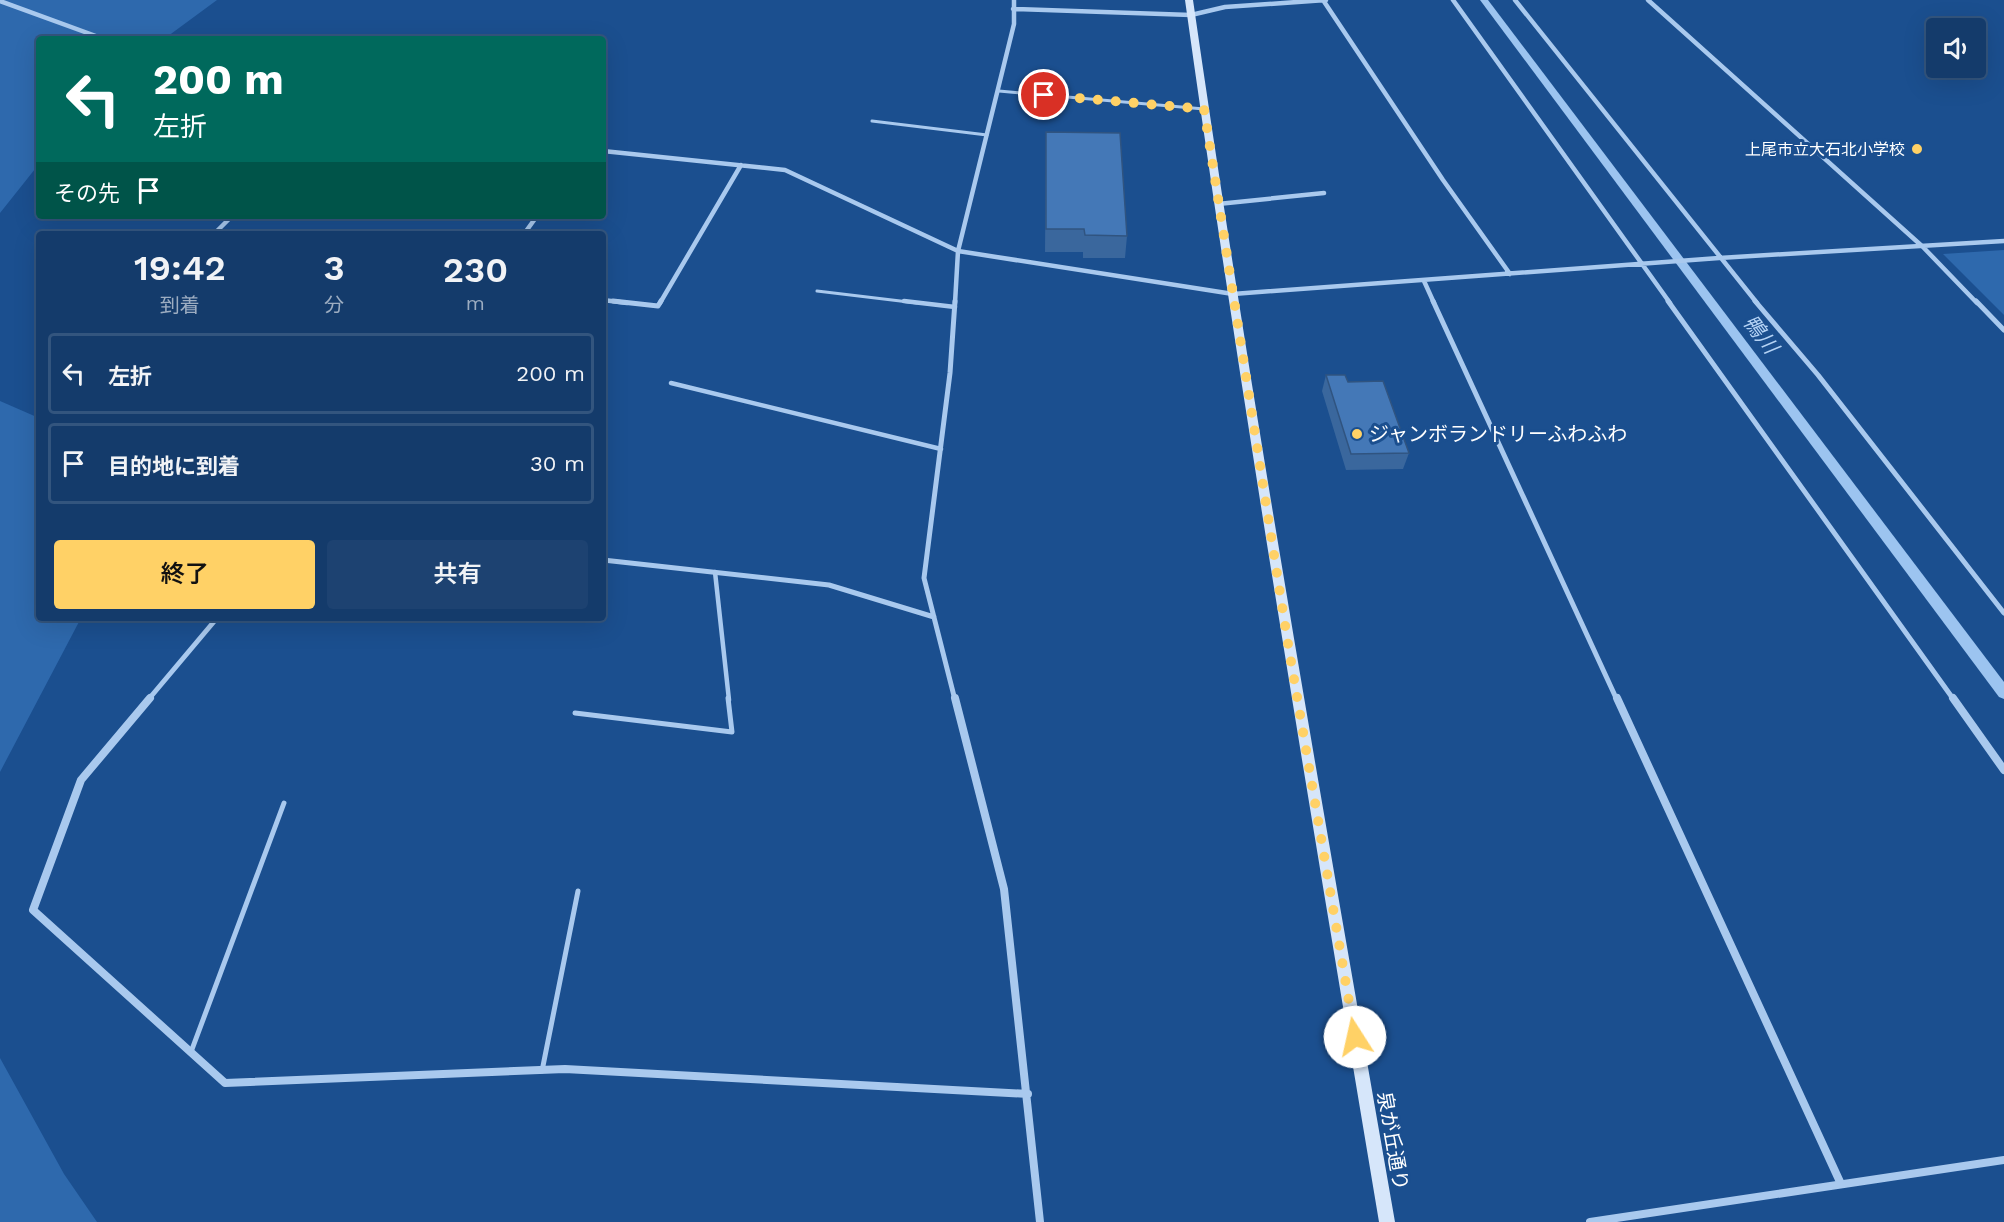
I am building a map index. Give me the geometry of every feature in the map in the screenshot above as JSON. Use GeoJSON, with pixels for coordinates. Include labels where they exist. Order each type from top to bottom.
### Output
{"type":"FeatureCollection","features":[{"type":"Feature","properties":{"kind":"street"},"geometry":{"type":"LineString","coordinates":[[1014,0],[1014,24],[958,251],[950,374],[924,578],[1004,889],[1028,1094],[1040,1222]]}},
{"type":"Feature","properties":{"kind":"street","name":"泉が丘通り"},"geometry":{"type":"LineString","coordinates":[[1189,0],[1218,204],[1286,632],[1387,1222]]}},
{"type":"Feature","properties":{"kind":"street"},"geometry":{"type":"LineString","coordinates":[[1013,9],[1191,15],[1225,7],[1325,0],[1443,180],[1510,274]]}},
{"type":"Feature","properties":{"kind":"street"},"geometry":{"type":"LineString","coordinates":[[1453,0],[2004,770]]}},
{"type":"Feature","properties":{"kind":"street"},"geometry":{"type":"LineString","coordinates":[[1515,0],[1719,258],[1818,375],[2004,613]]}},
{"type":"Feature","properties":{"kind":"street"},"geometry":{"type":"LineString","coordinates":[[1648,0],[1923,247],[2004,330]]}},
{"type":"Feature","properties":{"kind":"street"},"geometry":{"type":"LineString","coordinates":[[0,1],[96,36]]}},
{"type":"Feature","properties":{"kind":"street"},"geometry":{"type":"LineString","coordinates":[[606,152],[785,170],[958,251],[1233,294],[1719,258],[2004,242]]}},
{"type":"Feature","properties":{"kind":"street"},"geometry":{"type":"LineString","coordinates":[[606,300],[658,306],[741,165]]}},
{"type":"Feature","properties":{"kind":"street"},"geometry":{"type":"LineString","coordinates":[[1218,204],[1324,193]]}},
{"type":"Feature","properties":{"kind":"street"},"geometry":{"type":"LineString","coordinates":[[217,231],[229,219]]}},
{"type":"Feature","properties":{"kind":"street"},"geometry":{"type":"LineString","coordinates":[[1424,281],[1840,1184]]}},
{"type":"Feature","properties":{"kind":"street"},"geometry":{"type":"LineString","coordinates":[[606,560],[829,585],[934,617]]}},
{"type":"Feature","properties":{"kind":"street"},"geometry":{"type":"LineString","coordinates":[[214,621],[81,780],[33,910],[225,1083],[565,1069],[1028,1094]]}},
{"type":"Feature","properties":{"kind":"street"},"geometry":{"type":"LineString","coordinates":[[1590,1222],[2004,1160]]}},
{"type":"Feature","properties":{"kind":"lane"},"geometry":{"type":"LineString","coordinates":[[999,91],[1204,109]]}},
{"type":"Feature","properties":{"kind":"lane"},"geometry":{"type":"LineString","coordinates":[[872,121],[987,135]]}},
{"type":"Feature","properties":{"kind":"lane"},"geometry":{"type":"LineString","coordinates":[[817,291],[955,307]]}},
{"type":"Feature","properties":{"kind":"lane"},"geometry":{"type":"LineString","coordinates":[[671,382],[941,449]]}},
{"type":"Feature","properties":{"kind":"lane"},"geometry":{"type":"LineString","coordinates":[[575,713],[732,732],[715,572]]}},
{"type":"Feature","properties":{"kind":"lane"},"geometry":{"type":"LineString","coordinates":[[191,1053],[284,803]]}},
{"type":"Feature","properties":{"kind":"lane"},"geometry":{"type":"LineString","coordinates":[[542,1071],[578,891]]}},
{"type":"Feature","properties":{"kind":"shaded area"},"geometry":{"type":"Polygon","coordinates":[[[0,0],[217,0],[168,36],[36,36],[36,168],[0,213],[0,0]]]}},
{"type":"Feature","properties":{"kind":"shaded area"},"geometry":{"type":"Polygon","coordinates":[[[2004,250],[2004,315],[1943,254],[2004,250]]]}},
{"type":"Feature","properties":{"kind":"shaded area"},"geometry":{"type":"Polygon","coordinates":[[[0,401],[36,417],[36,621],[79,621],[0,772],[0,401]]]}},
{"type":"Feature","properties":{"kind":"shaded area"},"geometry":{"type":"Polygon","coordinates":[[[0,1058],[64,1174],[97,1222],[0,1222],[0,1058]]]}},
{"type":"Feature","properties":{"kind":"building"},"geometry":{"type":"Polygon","coordinates":[[[1046,132],[1120,133],[1127,236],[1085,235],[1084,229],[1046,229],[1046,132]]]}},
{"type":"Feature","properties":{"kind":"building"},"geometry":{"type":"Polygon","coordinates":[[[1326,375],[1345,375],[1348,382],[1383,381],[1409,453],[1351,454],[1326,375]]]}},
{"type":"Feature","properties":{"kind":"waterway","name":"鴨川"},"geometry":{"type":"LineString","coordinates":[[1484,0],[2004,693]]}},
{"type":"Feature","properties":{"kind":"place","name":"上尾市立大石北小学校"},"geometry":{"type":"Point","coordinates":[1917,149]}},
{"type":"Feature","properties":{"kind":"place","name":"ジャンボランドリーふわふわ"},"geometry":{"type":"Point","coordinates":[1357,434]}},
{"type":"Feature","properties":{"kind":"route"},"geometry":{"type":"LineString","coordinates":[[1044,95],[1204,109],[1288,644],[1355,1037]]}}]}
